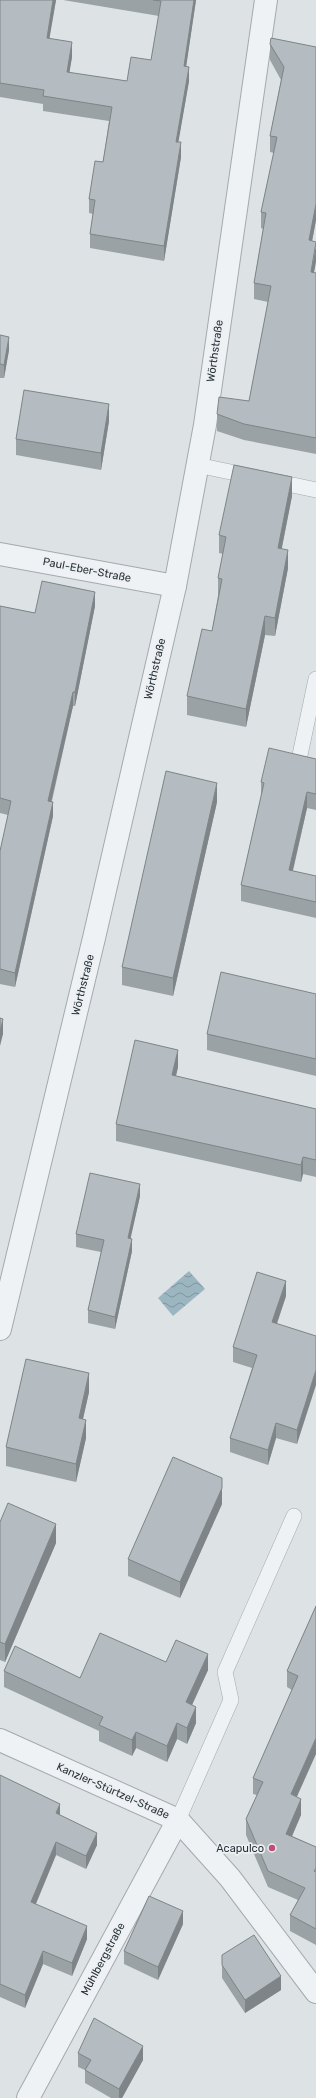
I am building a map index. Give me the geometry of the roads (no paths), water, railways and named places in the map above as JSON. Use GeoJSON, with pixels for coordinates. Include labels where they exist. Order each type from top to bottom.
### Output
{"type":"FeatureCollection","features":[{"type":"Feature","properties":{"kind":"street","name":"Wörthstraße"},"geometry":{"type":"LineString","coordinates":[[0,1329],[94,938],[175,586],[205,425],[266,0]]}},
{"type":"Feature","properties":{"kind":"street","name":"Paul-Eber-Straße"},"geometry":{"type":"LineString","coordinates":[[0,554],[175,586]]}},
{"type":"Feature","properties":{"kind":"street","name":"Kanzler-Stürtzel-Straße"},"geometry":{"type":"LineString","coordinates":[[0,1740],[178,1820],[230,1878],[316,1992]]}},
{"type":"Feature","properties":{"kind":"street","name":"Mühlbergstraße"},"geometry":{"type":"LineString","coordinates":[[28,2098],[178,1820]]}},
{"type":"Feature","properties":{"kind":"lane"},"geometry":{"type":"LineString","coordinates":[[198,466],[316,490]]}},
{"type":"Feature","properties":{"kind":"lane"},"geometry":{"type":"LineString","coordinates":[[300,755],[316,679]]}},
{"type":"Feature","properties":{"kind":"lane"},"geometry":{"type":"LineString","coordinates":[[178,1820],[231,1700],[225,1672],[294,1516]]}},
{"type":"Feature","properties":{"kind":"water"},"geometry":{"type":"Polygon","coordinates":[[[189,1271],[205,1289],[173,1316],[158,1298],[189,1271]]]}},
{"type":"Feature","properties":{"kind":"place","name":"Acapulco"},"geometry":{"type":"Point","coordinates":[272,1848]}}]}
